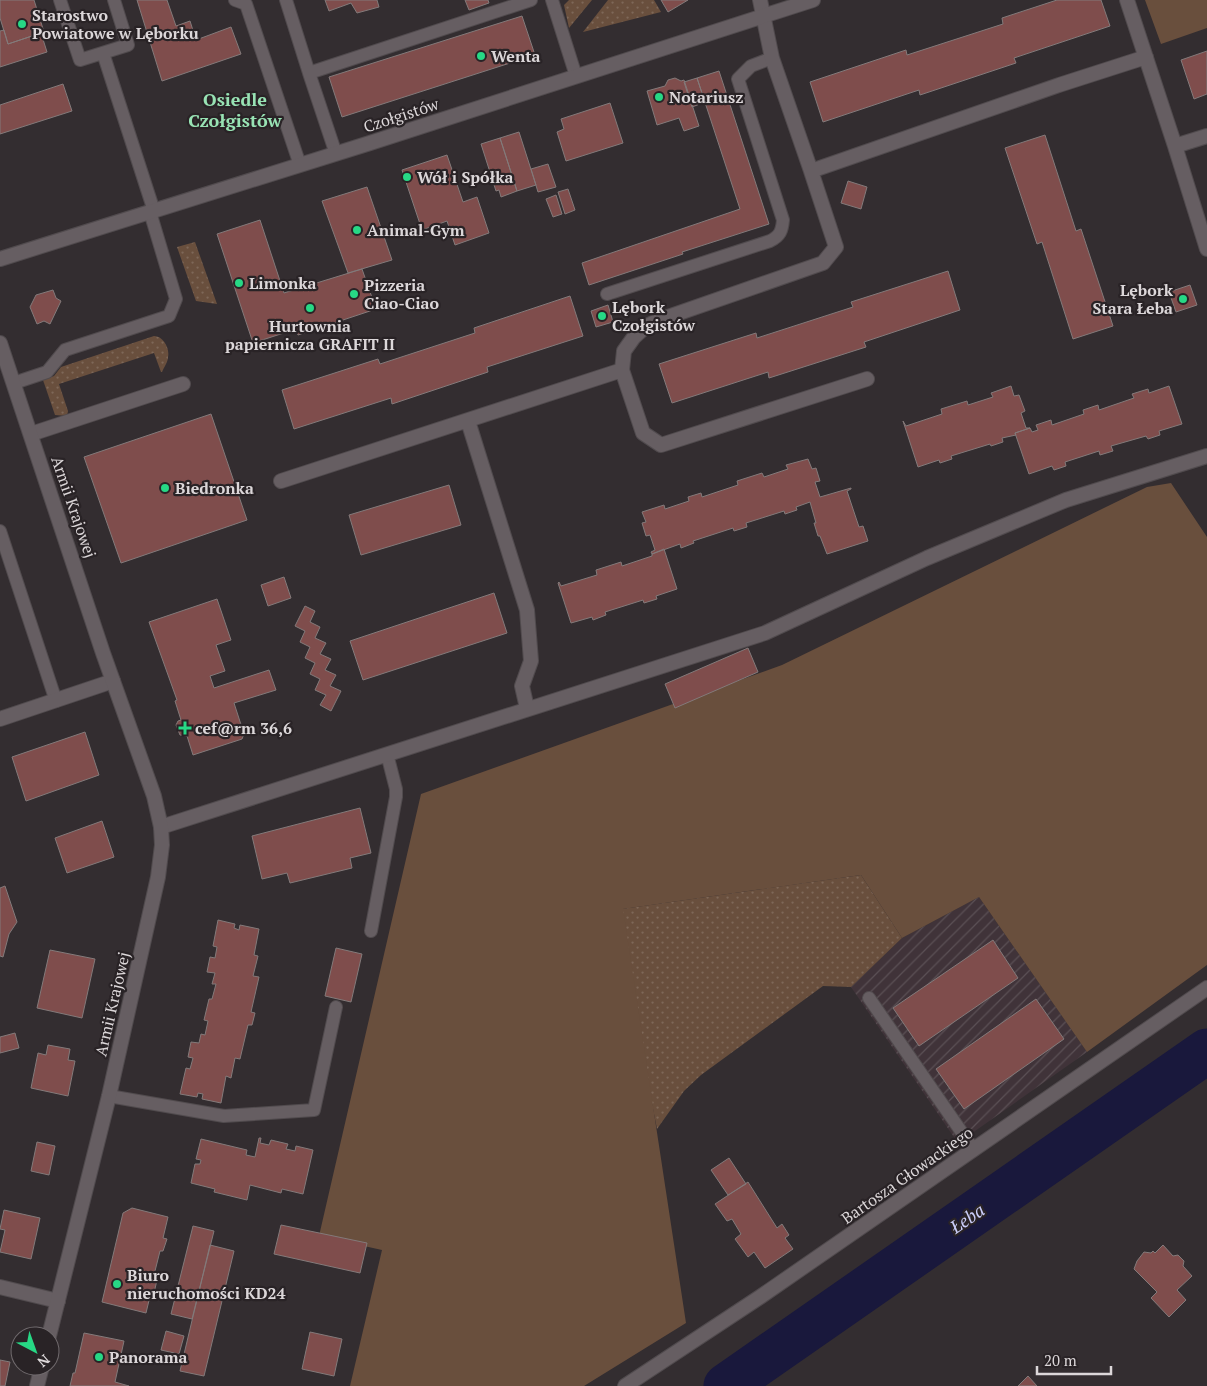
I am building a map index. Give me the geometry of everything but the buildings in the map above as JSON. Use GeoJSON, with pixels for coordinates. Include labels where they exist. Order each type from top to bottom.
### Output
{"type":"FeatureCollection","features":[{"type":"Feature","properties":{"kind":"street"},"geometry":{"type":"LineString","coordinates":[[760,0],[772,58],[836,246],[823,263],[659,320],[646,327],[634,337],[624,351],[622,370],[643,433],[661,445],[867,379]]}},
{"type":"Feature","properties":{"kind":"street","name":"Czołgistów"},"geometry":{"type":"LineString","coordinates":[[0,259],[336,154],[813,0]]}},
{"type":"Feature","properties":{"kind":"street"},"geometry":{"type":"LineString","coordinates":[[1128,0],[1207,249]]}},
{"type":"Feature","properties":{"kind":"street"},"geometry":{"type":"LineString","coordinates":[[811,171],[1059,84],[1146,57]]}},
{"type":"Feature","properties":{"kind":"street"},"geometry":{"type":"LineString","coordinates":[[1175,146],[1207,136]]}},
{"type":"Feature","properties":{"kind":"street","name":"Armii Krajowej"},"geometry":{"type":"LineString","coordinates":[[0,343],[154,796],[161,826],[162,845],[158,876],[109,1096],[52,1326]]}},
{"type":"Feature","properties":{"kind":"street"},"geometry":{"type":"LineString","coordinates":[[280,482],[622,370]]}},
{"type":"Feature","properties":{"kind":"street"},"geometry":{"type":"LineString","coordinates":[[31,434],[183,384]]}},
{"type":"Feature","properties":{"kind":"street"},"geometry":{"type":"LineString","coordinates":[[468,421],[528,610],[531,661],[522,686],[527,708]]}},
{"type":"Feature","properties":{"kind":"street"},"geometry":{"type":"LineString","coordinates":[[161,826],[765,633],[927,558],[1066,500],[1207,456]]}},
{"type":"Feature","properties":{"kind":"street"},"geometry":{"type":"LineString","coordinates":[[0,719],[114,682]]}},
{"type":"Feature","properties":{"kind":"street","name":"Bartosza Głowackiego"},"geometry":{"type":"LineString","coordinates":[[625,1386],[760,1297],[1207,988]]}},
{"type":"Feature","properties":{"kind":"street"},"geometry":{"type":"LineString","coordinates":[[0,1287],[58,1301]]}},
{"type":"Feature","properties":{"kind":"lane"},"geometry":{"type":"LineString","coordinates":[[60,0],[80,60],[128,45],[114,0]]}},
{"type":"Feature","properties":{"kind":"lane"},"geometry":{"type":"LineString","coordinates":[[235,0],[246,4],[300,165]]}},
{"type":"Feature","properties":{"kind":"lane"},"geometry":{"type":"LineString","coordinates":[[286,0],[336,154]]}},
{"type":"Feature","properties":{"kind":"lane"},"geometry":{"type":"LineString","coordinates":[[309,73],[531,0]]}},
{"type":"Feature","properties":{"kind":"lane"},"geometry":{"type":"LineString","coordinates":[[552,0],[576,76]]}},
{"type":"Feature","properties":{"kind":"lane"},"geometry":{"type":"LineString","coordinates":[[14,384],[47,372],[65,350],[169,316],[176,299],[152,211],[103,53]]}},
{"type":"Feature","properties":{"kind":"lane"},"geometry":{"type":"LineString","coordinates":[[607,294],[777,238],[782,230],[783,220],[738,80],[751,66],[772,58]]}},
{"type":"Feature","properties":{"kind":"lane"},"geometry":{"type":"LineString","coordinates":[[0,531],[56,701]]}},
{"type":"Feature","properties":{"kind":"lane"},"geometry":{"type":"LineString","coordinates":[[371,931],[396,797],[396,789],[387,754]]}},
{"type":"Feature","properties":{"kind":"lane"},"geometry":{"type":"LineString","coordinates":[[868,998],[974,1150]]}},
{"type":"Feature","properties":{"kind":"lane"},"geometry":{"type":"LineString","coordinates":[[109,1096],[224,1116],[314,1110],[336,1007]]}},
{"type":"Feature","properties":{"kind":"shaded area"},"geometry":{"type":"Polygon","coordinates":[[[569,0],[592,0],[569,28],[564,5],[569,0]]]}},
{"type":"Feature","properties":{"kind":"shaded area"},"geometry":{"type":"Polygon","coordinates":[[[608,0],[654,0],[661,12],[583,32],[608,0]]]}},
{"type":"Feature","properties":{"kind":"shaded area"},"geometry":{"type":"Polygon","coordinates":[[[1145,0],[1207,0],[1207,28],[1161,44],[1145,0]]]}},
{"type":"Feature","properties":{"kind":"shaded area"},"geometry":{"type":"Polygon","coordinates":[[[195,242],[217,304],[196,301],[177,247],[195,242]]]}},
{"type":"Feature","properties":{"kind":"shaded area"},"geometry":{"type":"Polygon","coordinates":[[[154,336],[163,340],[168,350],[167,361],[162,372],[154,353],[59,384],[68,411],[67,416],[55,415],[43,380],[54,376],[61,367],[154,336]]]}},
{"type":"Feature","properties":{"kind":"shaded area"},"geometry":{"type":"Polygon","coordinates":[[[1171,483],[1207,537],[1207,965],[1087,1052],[979,897],[902,938],[861,875],[623,909],[686,1323],[584,1386],[350,1386],[382,1250],[319,1236],[421,794],[782,665],[1147,487],[1171,483]]]}},
{"type":"Feature","properties":{"kind":"shaded area"},"geometry":{"type":"Polygon","coordinates":[[[861,875],[902,938],[851,987],[823,986],[701,1075],[684,1091],[657,1129],[646,1073],[622,909],[861,875]]]}},
{"type":"Feature","properties":{"kind":"shaded area"},"geometry":{"type":"Polygon","coordinates":[[[979,897],[1087,1052],[958,1143],[851,987],[902,938],[979,897]]]}},
{"type":"Feature","properties":{"kind":"waterway","name":"Łeba"},"geometry":{"type":"LineString","coordinates":[[726,1386],[1207,1051]]}},
{"type":"Feature","properties":{"kind":"place","name":"Starostwo Powiatowe w Lęborku"},"geometry":{"type":"Point","coordinates":[22,24]}},
{"type":"Feature","properties":{"kind":"place","name":"Wenta"},"geometry":{"type":"Point","coordinates":[481,56]}},
{"type":"Feature","properties":{"kind":"place","name":"Notariusz"},"geometry":{"type":"Point","coordinates":[659,97]}},
{"type":"Feature","properties":{"kind":"place","name":"Wół i Spółka"},"geometry":{"type":"Point","coordinates":[407,177]}},
{"type":"Feature","properties":{"kind":"place","name":"Animal-Gym"},"geometry":{"type":"Point","coordinates":[357,230]}},
{"type":"Feature","properties":{"kind":"place","name":"Limonka"},"geometry":{"type":"Point","coordinates":[239,283]}},
{"type":"Feature","properties":{"kind":"place","name":"Pizzeria Ciao-Ciao"},"geometry":{"type":"Point","coordinates":[354,294]}},
{"type":"Feature","properties":{"kind":"place","name":"Lębork Stara Łeba"},"geometry":{"type":"Point","coordinates":[1183,299]}},
{"type":"Feature","properties":{"kind":"place","name":"Hurtownia papiernicza GRAFIT II"},"geometry":{"type":"Point","coordinates":[310,308]}},
{"type":"Feature","properties":{"kind":"place","name":"Lębork Czołgistów"},"geometry":{"type":"Point","coordinates":[602,316]}},
{"type":"Feature","properties":{"kind":"place","name":"Biedronka"},"geometry":{"type":"Point","coordinates":[165,488]}},
{"type":"Feature","properties":{"kind":"place","name":"cef@rm 36,6"},"geometry":{"type":"Point","coordinates":[185,728]}},
{"type":"Feature","properties":{"kind":"place","name":"Biuro nieruchomości KD24"},"geometry":{"type":"Point","coordinates":[117,1284]}},
{"type":"Feature","properties":{"kind":"place","name":"Panorama"},"geometry":{"type":"Point","coordinates":[99,1357]}},
{"type":"Feature","properties":{"kind":"district","name":"Osiedle Czołgistów"},"geometry":{"type":"Point","coordinates":[235,109]}}]}
